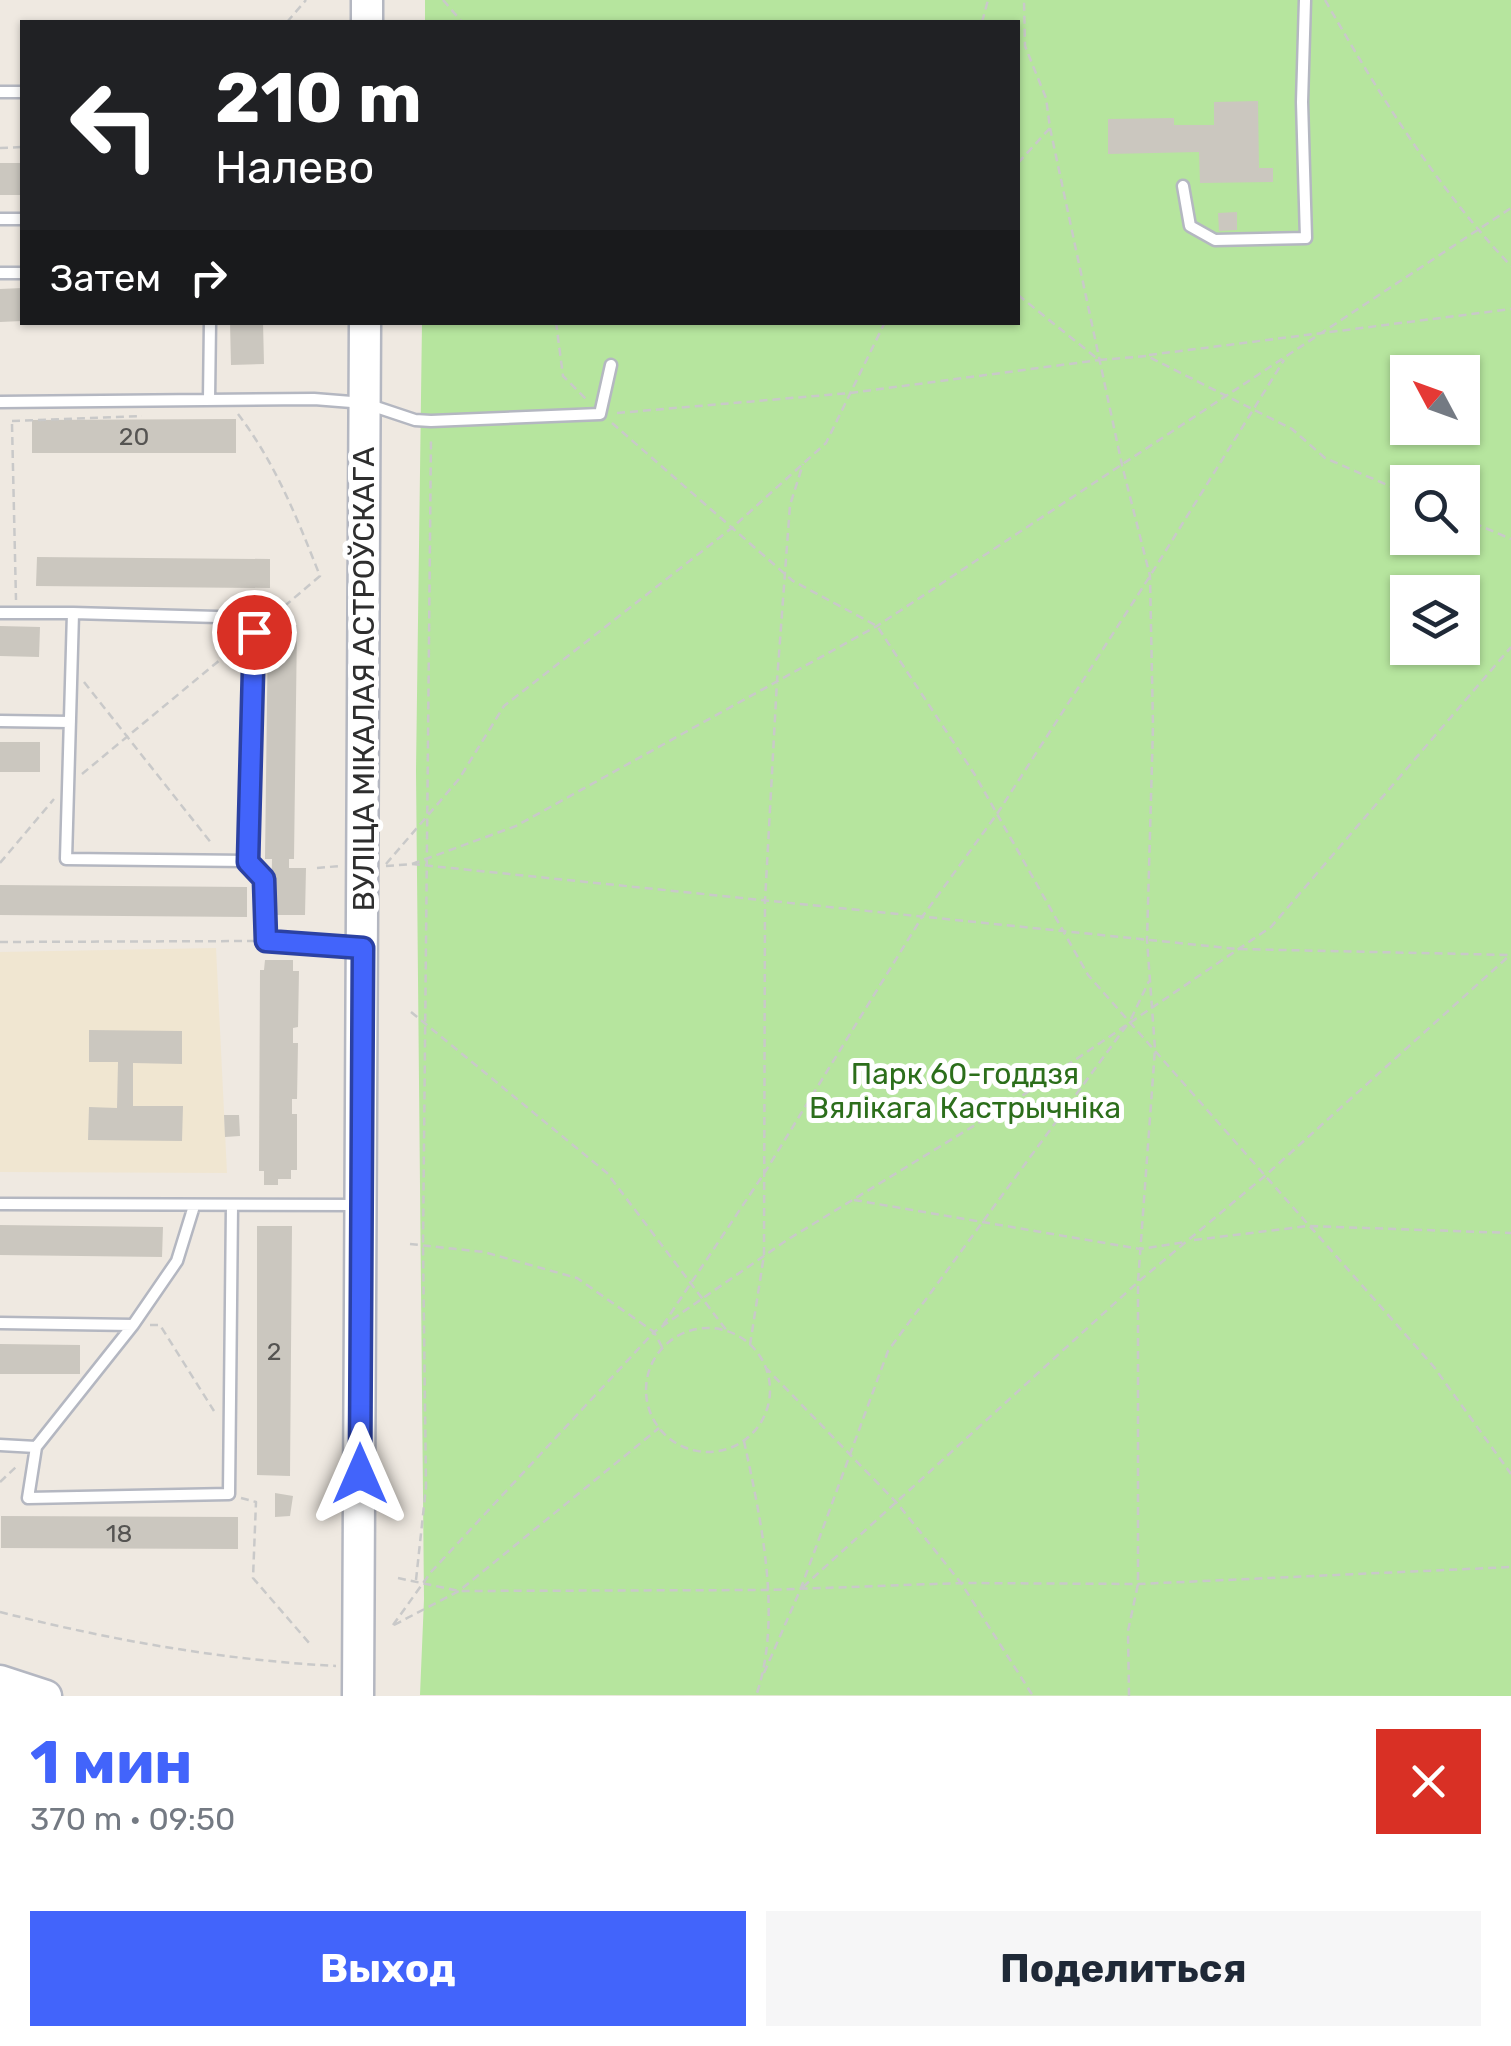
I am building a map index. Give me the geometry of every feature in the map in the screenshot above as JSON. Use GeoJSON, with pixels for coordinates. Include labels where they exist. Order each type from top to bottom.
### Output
{"type":"FeatureCollection","features":[{"type":"Feature","properties":{"kind":"main road","name":"ВУЛІЦА МІКАЛАЯ АСТРОЎСКАГА"},"geometry":{"type":"LineString","coordinates":[[358,1681],[365,325]]}},
{"type":"Feature","properties":{"kind":"main road"},"geometry":{"type":"LineString","coordinates":[[0,1681],[46,1696]]}},
{"type":"Feature","properties":{"kind":"lane"},"geometry":{"type":"LineString","coordinates":[[1183,186],[1190,226],[1215,240],[1306,238],[1304,0]]}},
{"type":"Feature","properties":{"kind":"lane"},"geometry":{"type":"LineString","coordinates":[[209,399],[210,325]]}},
{"type":"Feature","properties":{"kind":"lane"},"geometry":{"type":"LineString","coordinates":[[0,402],[364,402],[431,421],[600,414],[611,365]]}},
{"type":"Feature","properties":{"kind":"lane"},"geometry":{"type":"LineString","coordinates":[[73,612],[65,787],[66,859],[248,862],[264,879],[266,941],[363,948]]}},
{"type":"Feature","properties":{"kind":"lane"},"geometry":{"type":"LineString","coordinates":[[0,613],[254,618],[248,862]]}},
{"type":"Feature","properties":{"kind":"lane"},"geometry":{"type":"LineString","coordinates":[[0,721],[70,722]]}},
{"type":"Feature","properties":{"kind":"lane"},"geometry":{"type":"LineString","coordinates":[[0,1204],[361,1205]]}},
{"type":"Feature","properties":{"kind":"lane"},"geometry":{"type":"LineString","coordinates":[[194,1206],[177,1261],[133,1325],[36,1447],[28,1498],[229,1494],[232,1206]]}},
{"type":"Feature","properties":{"kind":"lane"},"geometry":{"type":"LineString","coordinates":[[0,1322],[133,1325]]}},
{"type":"Feature","properties":{"kind":"lane"},"geometry":{"type":"LineString","coordinates":[[0,1446],[36,1447]]}},
{"type":"Feature","properties":{"kind":"path"},"geometry":{"type":"LineString","coordinates":[[288,20],[306,0]]}},
{"type":"Feature","properties":{"kind":"path"},"geometry":{"type":"LineString","coordinates":[[443,0],[460,20]]}},
{"type":"Feature","properties":{"kind":"path"},"geometry":{"type":"LineString","coordinates":[[1024,0],[1025,46],[1046,98],[1099,360],[1150,576],[1153,726],[1147,940],[1154,1049],[1138,1282],[1138,1584],[1128,1631],[1129,1696]]}},
{"type":"Feature","properties":{"kind":"path"},"geometry":{"type":"LineString","coordinates":[[1325,0],[1382,100],[1478,230],[1511,266]]}},
{"type":"Feature","properties":{"kind":"path"},"geometry":{"type":"LineString","coordinates":[[1020,161],[1050,128]]}},
{"type":"Feature","properties":{"kind":"path"},"geometry":{"type":"LineString","coordinates":[[412,864],[516,826],[877,626],[1511,208]]}},
{"type":"Feature","properties":{"kind":"path"},"geometry":{"type":"LineString","coordinates":[[1020,297],[1099,360]]}},
{"type":"Feature","properties":{"kind":"path"},"geometry":{"type":"LineString","coordinates":[[600,414],[850,393],[1511,309]]}},
{"type":"Feature","properties":{"kind":"path"},"geometry":{"type":"LineString","coordinates":[[556,325],[563,376],[600,414],[630,434],[786,575],[877,626],[997,814],[1088,975],[1434,1367],[1511,1474]]}},
{"type":"Feature","properties":{"kind":"path"},"geometry":{"type":"LineString","coordinates":[[884,325],[826,443],[733,527],[504,706],[458,779],[385,866],[426,865],[1237,949],[1511,955]]}},
{"type":"Feature","properties":{"kind":"path"},"geometry":{"type":"LineString","coordinates":[[1147,356],[1292,429],[1325,458],[1390,486]]}},
{"type":"Feature","properties":{"kind":"path"},"geometry":{"type":"LineString","coordinates":[[663,1325],[765,1172],[922,918],[997,814],[1286,357]]}},
{"type":"Feature","properties":{"kind":"path"},"geometry":{"type":"LineString","coordinates":[[0,863],[65,787],[129,738],[320,576],[286,488],[264,448],[236,412]]}},
{"type":"Feature","properties":{"kind":"path"},"geometry":{"type":"LineString","coordinates":[[16,613],[12,422],[143,416]]}},
{"type":"Feature","properties":{"kind":"path"},"geometry":{"type":"LineString","coordinates":[[416,1580],[426,1487],[424,1024],[430,812],[431,421]]}},
{"type":"Feature","properties":{"kind":"path"},"geometry":{"type":"LineString","coordinates":[[750,1344],[764,1255],[766,901],[777,681],[790,505],[803,464]]}},
{"type":"Feature","properties":{"kind":"path"},"geometry":{"type":"LineString","coordinates":[[1480,525],[1511,538]]}},
{"type":"Feature","properties":{"kind":"path"},"geometry":{"type":"LineString","coordinates":[[659,1428],[459,1591],[393,1626],[425,1580],[654,1332],[764,1255],[1016,1100],[1272,926],[1511,647]]}},
{"type":"Feature","properties":{"kind":"path"},"geometry":{"type":"LineString","coordinates":[[71,665],[226,861]]}},
{"type":"Feature","properties":{"kind":"path"},"geometry":{"type":"LineString","coordinates":[[317,868],[352,866]]}},
{"type":"Feature","properties":{"kind":"path"},"geometry":{"type":"LineString","coordinates":[[0,942],[266,941]]}},
{"type":"Feature","properties":{"kind":"path"},"geometry":{"type":"LineString","coordinates":[[802,1588],[1138,1282],[1266,1176],[1511,955]]}},
{"type":"Feature","properties":{"kind":"path"},"geometry":{"type":"LineString","coordinates":[[756,1696],[802,1588],[888,1352],[1130,1020],[1151,976]]}},
{"type":"Feature","properties":{"kind":"path"},"geometry":{"type":"LineString","coordinates":[[411,1012],[607,1173],[699,1300],[727,1331],[750,1344],[765,1367],[897,1503],[961,1583],[1033,1696]]}},
{"type":"Feature","properties":{"kind":"path"},"geometry":{"type":"LineString","coordinates":[[852,1200],[981,1225],[1140,1249],[1308,1226],[1511,1233]]}},
{"type":"Feature","properties":{"kind":"path"},"geometry":{"type":"LineString","coordinates":[[410,1244],[484,1252],[577,1278],[654,1332],[662,1348]]}},
{"type":"Feature","properties":{"kind":"path"},"geometry":{"type":"LineString","coordinates":[[133,1325],[160,1325],[230,1436]]}},
{"type":"Feature","properties":{"kind":"path"},"geometry":{"type":"LineString","coordinates":[[727,1331],[692,1330],[662,1348],[650,1369],[646,1394],[659,1428],[693,1450],[719,1450],[744,1439],[767,1406],[765,1367]]}},
{"type":"Feature","properties":{"kind":"path"},"geometry":{"type":"LineString","coordinates":[[744,1439],[767,1590],[764,1672]]}},
{"type":"Feature","properties":{"kind":"path"},"geometry":{"type":"LineString","coordinates":[[229,1494],[256,1502],[253,1578],[310,1644]]}},
{"type":"Feature","properties":{"kind":"path"},"geometry":{"type":"LineString","coordinates":[[398,1578],[425,1580],[459,1591],[767,1590],[961,1583],[1138,1584],[1511,1567]]}},
{"type":"Feature","properties":{"kind":"path"},"geometry":{"type":"LineString","coordinates":[[0,1612],[135,1643],[358,1681]]}},
{"type":"Feature","properties":{"kind":"shaded area"},"geometry":{"type":"Polygon","coordinates":[[[216,948],[227,1173],[0,1172],[0,952],[216,948]]]}},
{"type":"Feature","properties":{"kind":"green space","name":"Парк 60-годдзя Вялікага Кастрычніка"},"geometry":{"type":"Polygon","coordinates":[[[425,0],[1511,0],[1511,1696],[420,1695],[424,1599],[416,771],[422,325],[1020,325],[1020,20],[425,20],[425,0]]]}},
{"type":"Feature","properties":{"kind":"building"},"geometry":{"type":"Polygon","coordinates":[[[1258,101],[1259,168],[1273,168],[1273,182],[1200,183],[1199,152],[1108,154],[1108,119],[1174,118],[1174,125],[1214,125],[1214,102],[1258,101]]]}},
{"type":"Feature","properties":{"kind":"building"},"geometry":{"type":"Polygon","coordinates":[[[0,163],[20,163],[20,195],[0,195],[0,163]]]}},
{"type":"Feature","properties":{"kind":"building"},"geometry":{"type":"Polygon","coordinates":[[[1237,212],[1237,230],[1219,231],[1218,213],[1237,212]]]}},
{"type":"Feature","properties":{"kind":"building"},"geometry":{"type":"Polygon","coordinates":[[[20,288],[20,321],[0,322],[0,289],[20,288]]]}},
{"type":"Feature","properties":{"kind":"building"},"geometry":{"type":"Polygon","coordinates":[[[230,325],[263,325],[264,364],[231,365],[230,325]]]}},
{"type":"Feature","properties":{"kind":"building"},"geometry":{"type":"Polygon","coordinates":[[[236,419],[236,453],[32,453],[32,420],[236,419]]]}},
{"type":"Feature","properties":{"kind":"building"},"geometry":{"type":"Polygon","coordinates":[[[37,557],[270,559],[270,588],[36,586],[37,557]]]}},
{"type":"Feature","properties":{"kind":"building"},"geometry":{"type":"Polygon","coordinates":[[[268,624],[297,625],[294,859],[289,859],[289,868],[306,868],[305,915],[271,915],[272,859],[265,859],[268,624]]]}},
{"type":"Feature","properties":{"kind":"building"},"geometry":{"type":"Polygon","coordinates":[[[0,626],[40,627],[39,657],[0,656],[0,626]]]}},
{"type":"Feature","properties":{"kind":"building"},"geometry":{"type":"Polygon","coordinates":[[[0,742],[40,742],[40,772],[0,772],[0,742]]]}},
{"type":"Feature","properties":{"kind":"building"},"geometry":{"type":"Polygon","coordinates":[[[0,885],[247,887],[247,917],[0,915],[0,885]]]}},
{"type":"Feature","properties":{"kind":"building"},"geometry":{"type":"Polygon","coordinates":[[[265,960],[293,960],[293,971],[299,971],[298,1027],[293,1028],[293,1043],[298,1043],[297,1099],[292,1099],[292,1114],[297,1114],[297,1170],[291,1170],[291,1179],[278,1179],[278,1185],[264,1185],[264,1171],[259,1171],[260,970],[264,970],[265,960]]]}},
{"type":"Feature","properties":{"kind":"building"},"geometry":{"type":"Polygon","coordinates":[[[89,1030],[182,1031],[182,1064],[133,1063],[133,1106],[183,1106],[182,1141],[88,1140],[89,1107],[117,1108],[118,1062],[89,1062],[89,1030]]]}},
{"type":"Feature","properties":{"kind":"building"},"geometry":{"type":"Polygon","coordinates":[[[224,1115],[239,1115],[240,1136],[225,1137],[224,1115]]]}},
{"type":"Feature","properties":{"kind":"building"},"geometry":{"type":"Polygon","coordinates":[[[0,1225],[163,1227],[162,1257],[0,1255],[0,1225]]]}},
{"type":"Feature","properties":{"kind":"building"},"geometry":{"type":"Polygon","coordinates":[[[257,1226],[292,1226],[290,1476],[257,1475],[257,1226]]]}},
{"type":"Feature","properties":{"kind":"building"},"geometry":{"type":"Polygon","coordinates":[[[0,1344],[80,1345],[80,1374],[0,1374],[0,1344]]]}},
{"type":"Feature","properties":{"kind":"building"},"geometry":{"type":"Polygon","coordinates":[[[275,1493],[293,1496],[290,1516],[275,1517],[275,1493]]]}},
{"type":"Feature","properties":{"kind":"building"},"geometry":{"type":"Polygon","coordinates":[[[1,1516],[238,1517],[238,1549],[1,1548],[1,1516]]]}},
{"type":"Feature","properties":{"kind":"route"},"geometry":{"type":"LineString","coordinates":[[254,632],[248,862],[264,879],[266,941],[363,948],[360,1474]]}}]}
